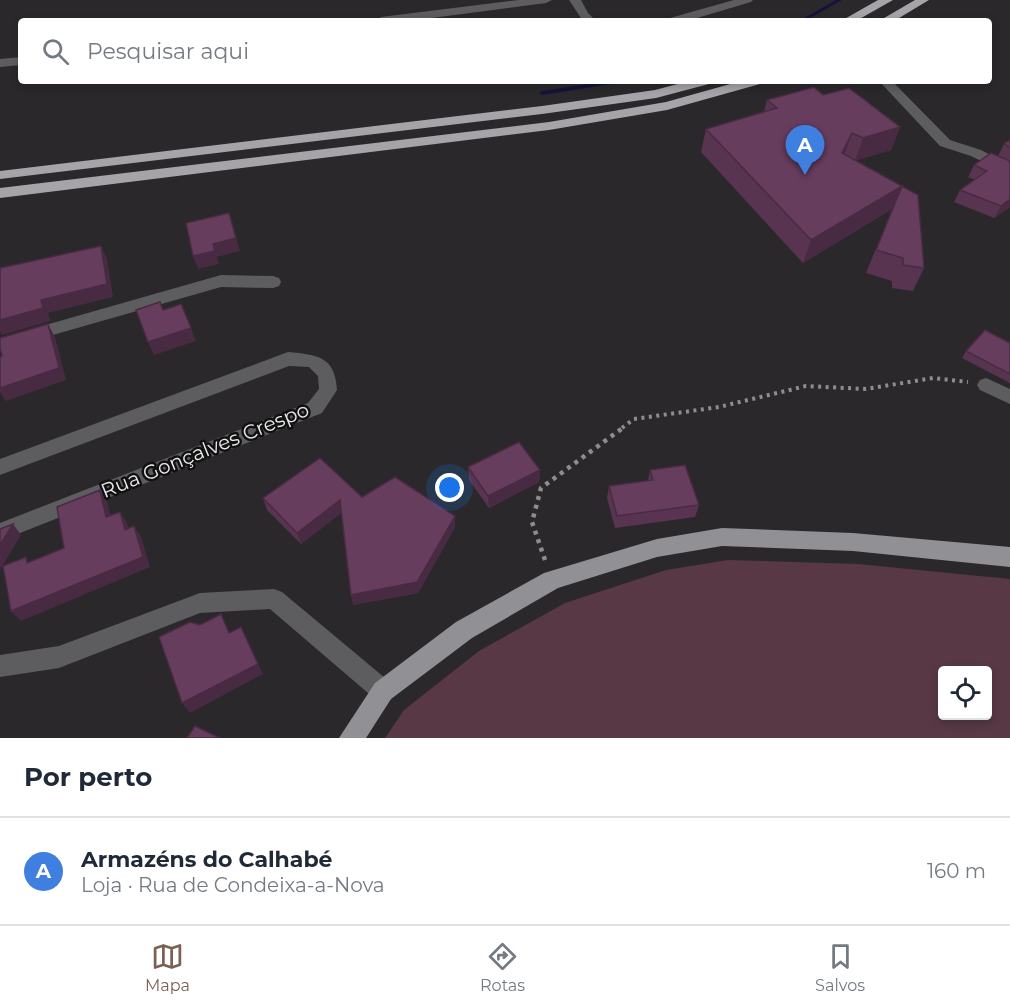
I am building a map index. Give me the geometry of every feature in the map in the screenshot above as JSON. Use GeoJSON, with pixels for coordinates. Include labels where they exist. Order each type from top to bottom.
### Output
{"type":"FeatureCollection","features":[{"type":"Feature","properties":{"kind":"highway"},"geometry":{"type":"LineString","coordinates":[[853,18],[886,0]]}},
{"type":"Feature","properties":{"kind":"highway"},"geometry":{"type":"LineString","coordinates":[[890,18],[923,0]]}},
{"type":"Feature","properties":{"kind":"highway"},"geometry":{"type":"LineString","coordinates":[[0,175],[542,110],[656,94],[693,84]]}},
{"type":"Feature","properties":{"kind":"highway"},"geometry":{"type":"LineString","coordinates":[[0,193],[549,126],[667,106],[744,84]]}},
{"type":"Feature","properties":{"kind":"main road"},"geometry":{"type":"LineString","coordinates":[[351,738],[383,691],[464,630],[552,580],[657,548],[722,537],[853,542],[1010,558]]}},
{"type":"Feature","properties":{"kind":"street"},"geometry":{"type":"LineString","coordinates":[[405,18],[546,0]]}},
{"type":"Feature","properties":{"kind":"street"},"geometry":{"type":"LineString","coordinates":[[575,0],[586,18]]}},
{"type":"Feature","properties":{"kind":"street"},"geometry":{"type":"LineString","coordinates":[[684,18],[747,0]]}},
{"type":"Feature","properties":{"kind":"street"},"geometry":{"type":"LineString","coordinates":[[0,63],[18,61]]}},
{"type":"Feature","properties":{"kind":"street"},"geometry":{"type":"LineString","coordinates":[[888,84],[945,143],[976,153],[1010,171]]}},
{"type":"Feature","properties":{"kind":"street"},"geometry":{"type":"LineString","coordinates":[[0,344],[221,281],[273,282]]}},
{"type":"Feature","properties":{"kind":"street","name":"Rua Gonçalves Crespo"},"geometry":{"type":"LineString","coordinates":[[0,467],[288,359],[313,361],[327,373],[328,390],[315,408],[0,532]]}},
{"type":"Feature","properties":{"kind":"street"},"geometry":{"type":"LineString","coordinates":[[986,385],[1010,397]]}},
{"type":"Feature","properties":{"kind":"street"},"geometry":{"type":"LineString","coordinates":[[0,666],[59,657],[200,603],[274,599],[383,691]]}},
{"type":"Feature","properties":{"kind":"path"},"geometry":{"type":"LineString","coordinates":[[552,580],[532,522],[541,488],[633,419],[719,407],[806,386],[866,389],[933,378],[986,385]]}},
{"type":"Feature","properties":{"kind":"shaded area"},"geometry":{"type":"Polygon","coordinates":[[[728,560],[858,564],[1010,579],[1010,738],[385,738],[404,710],[479,651],[565,603],[666,570],[728,560]]]}},
{"type":"Feature","properties":{"kind":"building"},"geometry":{"type":"Polygon","coordinates":[[[814,87],[823,95],[849,88],[900,127],[863,138],[852,133],[842,153],[902,186],[811,240],[706,129],[777,108],[767,100],[814,87]]]}},
{"type":"Feature","properties":{"kind":"building"},"geometry":{"type":"Polygon","coordinates":[[[991,153],[1010,161],[1010,199],[1001,206],[960,190],[987,171],[974,165],[991,153]]]}},
{"type":"Feature","properties":{"kind":"building"},"geometry":{"type":"Polygon","coordinates":[[[902,186],[918,195],[924,268],[903,265],[903,258],[876,250],[902,186]]]}},
{"type":"Feature","properties":{"kind":"building"},"geometry":{"type":"Polygon","coordinates":[[[229,213],[236,238],[213,244],[215,251],[193,256],[186,223],[229,213]]]}},
{"type":"Feature","properties":{"kind":"building"},"geometry":{"type":"Polygon","coordinates":[[[101,246],[107,284],[41,300],[43,308],[0,320],[0,268],[101,246]]]}},
{"type":"Feature","properties":{"kind":"building"},"geometry":{"type":"Polygon","coordinates":[[[160,302],[163,310],[181,304],[191,328],[148,342],[136,310],[160,302]]]}},
{"type":"Feature","properties":{"kind":"building"},"geometry":{"type":"Polygon","coordinates":[[[48,324],[59,368],[0,388],[0,357],[2,356],[0,338],[48,324]]]}},
{"type":"Feature","properties":{"kind":"building"},"geometry":{"type":"Polygon","coordinates":[[[985,330],[1010,343],[1010,374],[966,351],[985,330]]]}},
{"type":"Feature","properties":{"kind":"building"},"geometry":{"type":"Polygon","coordinates":[[[519,442],[540,470],[488,496],[468,467],[519,442]]]}},
{"type":"Feature","properties":{"kind":"building"},"geometry":{"type":"Polygon","coordinates":[[[320,458],[362,497],[395,477],[455,516],[417,582],[351,595],[340,500],[297,533],[263,498],[320,458]]]}},
{"type":"Feature","properties":{"kind":"building"},"geometry":{"type":"Polygon","coordinates":[[[685,465],[699,505],[617,516],[609,486],[653,480],[650,470],[685,465]]]}},
{"type":"Feature","properties":{"kind":"building"},"geometry":{"type":"Polygon","coordinates":[[[100,490],[106,517],[120,512],[125,530],[134,526],[143,557],[11,611],[3,566],[26,557],[27,563],[64,548],[57,507],[100,490]]]}},
{"type":"Feature","properties":{"kind":"building"},"geometry":{"type":"Polygon","coordinates":[[[13,524],[0,545],[0,529],[13,524]]]}},
{"type":"Feature","properties":{"kind":"building"},"geometry":{"type":"Polygon","coordinates":[[[221,614],[229,633],[241,627],[258,664],[182,703],[159,637],[190,622],[200,625],[221,614]]]}},
{"type":"Feature","properties":{"kind":"building"},"geometry":{"type":"Polygon","coordinates":[[[195,726],[220,738],[187,738],[195,726]]]}},
{"type":"Feature","properties":{"kind":"waterway"},"geometry":{"type":"LineString","coordinates":[[807,18],[840,0]]}},
{"type":"Feature","properties":{"kind":"waterway"},"geometry":{"type":"LineString","coordinates":[[542,93],[598,84]]}},
{"type":"Feature","properties":{"kind":"place","name":"Armazéns do Calhabé"},"geometry":{"type":"Point","coordinates":[805,175]}}]}
